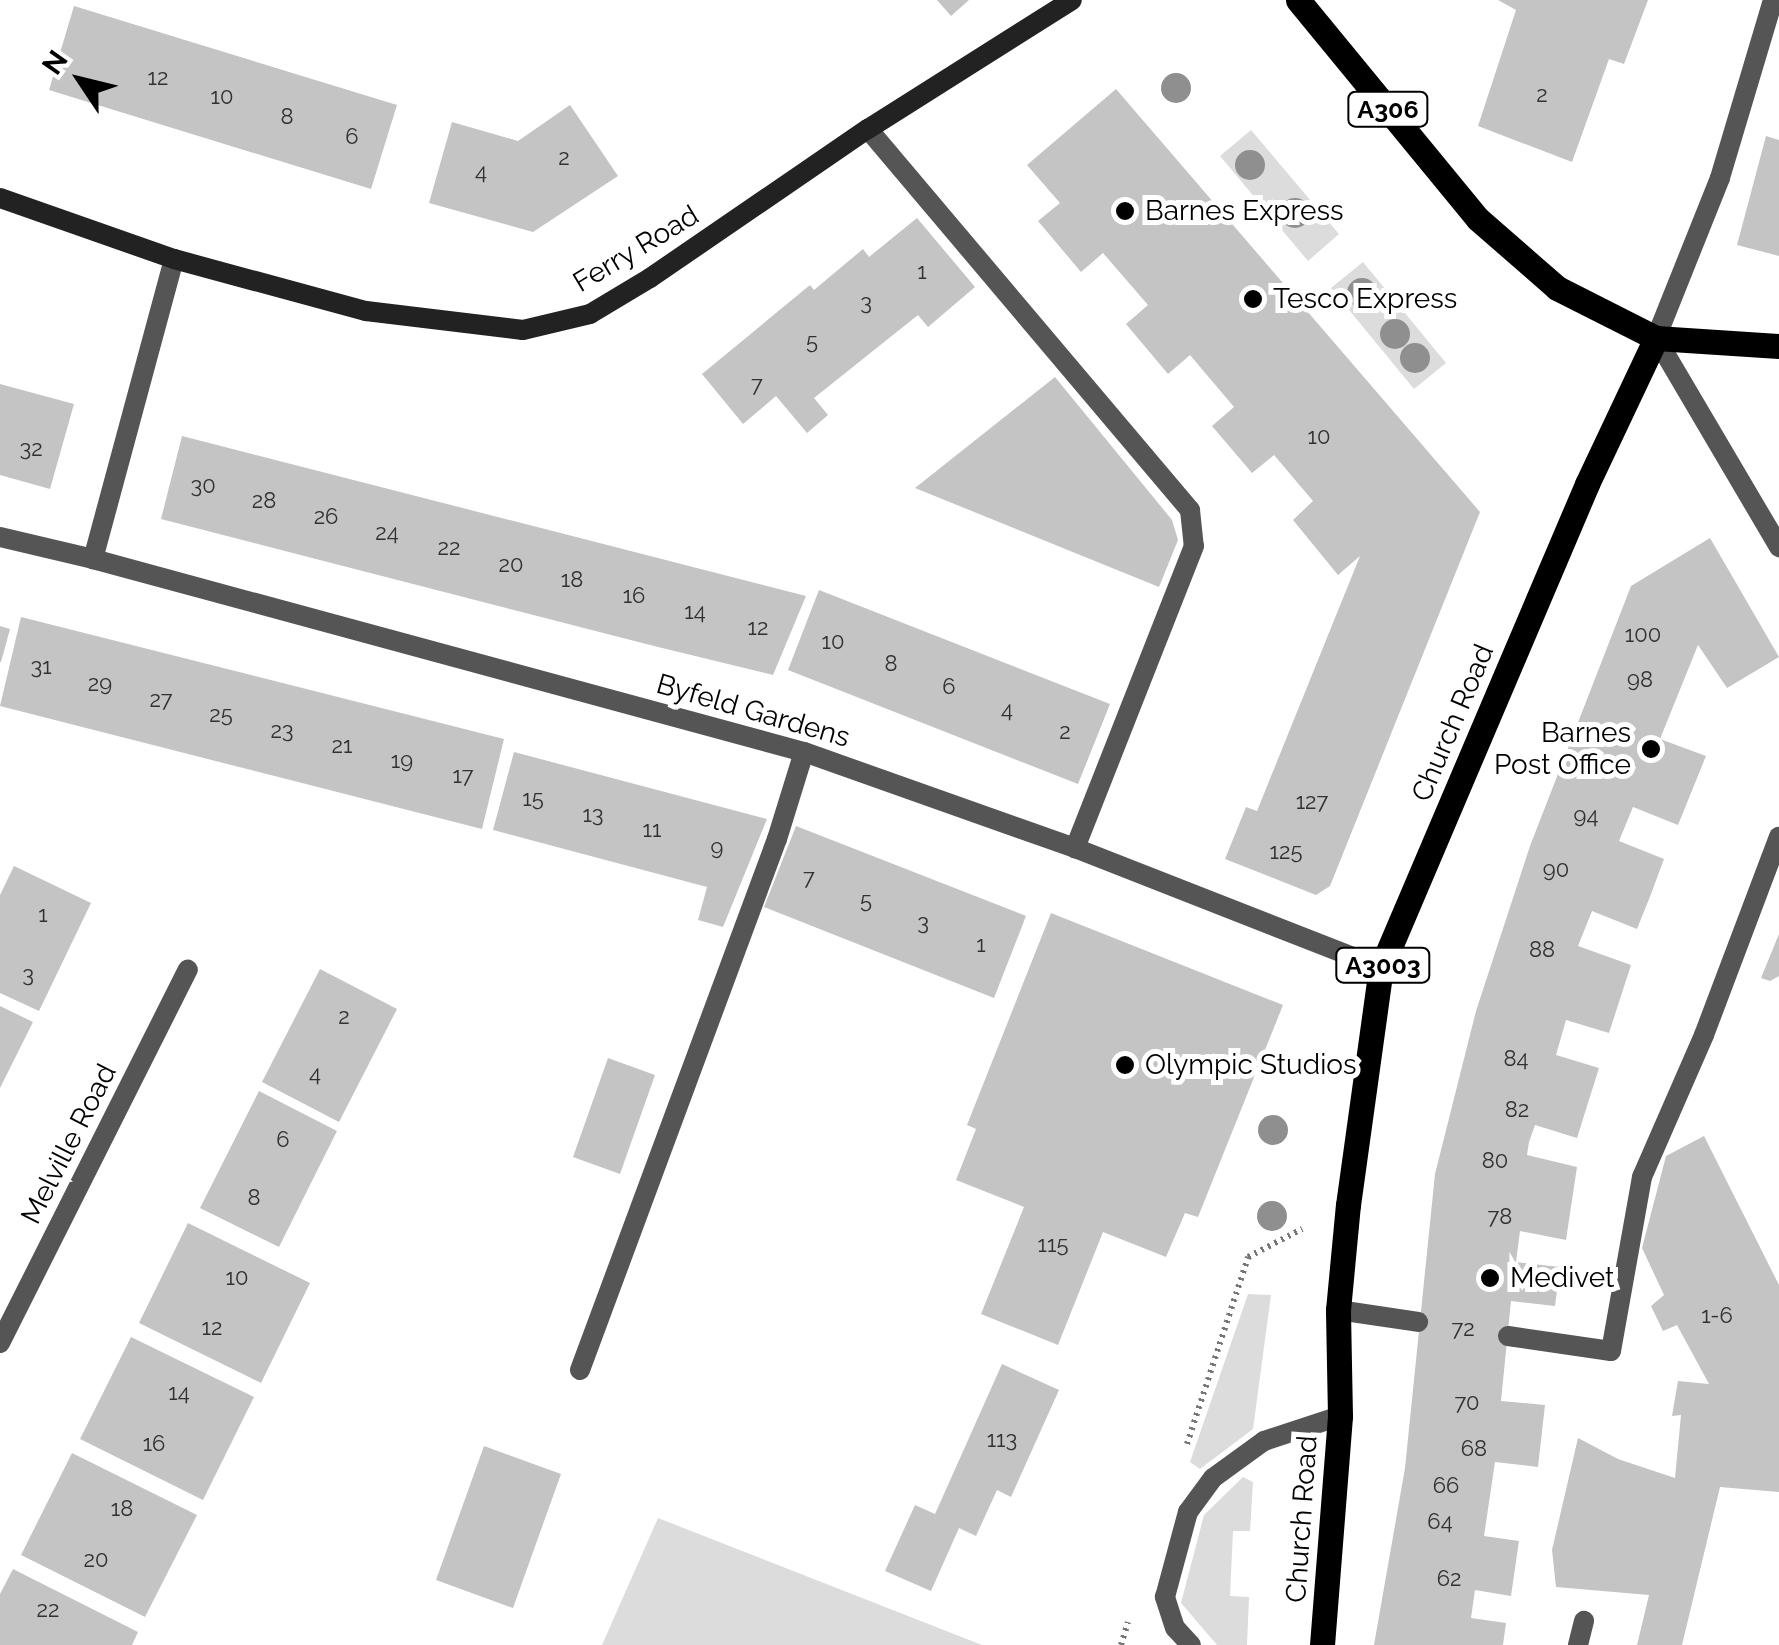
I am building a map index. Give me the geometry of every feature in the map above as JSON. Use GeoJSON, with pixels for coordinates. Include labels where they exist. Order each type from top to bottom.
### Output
{"type":"FeatureCollection","features":[{"type":"Feature","properties":{"kind":"main road","name":"A306"},"geometry":{"type":"LineString","coordinates":[[1298,0],[1478,219],[1557,288],[1656,338],[1779,346]]}},
{"type":"Feature","properties":{"kind":"main road","name":"Church Road"},"geometry":{"type":"LineString","coordinates":[[1322,1645],[1340,1416],[1338,1310],[1348,1205],[1381,968],[1587,484],[1656,338]]}},
{"type":"Feature","properties":{"kind":"street","name":"Ferry Road"},"geometry":{"type":"LineString","coordinates":[[0,198],[174,259],[366,311],[523,330],[590,314],[868,129],[1072,0]]}},
{"type":"Feature","properties":{"kind":"street"},"geometry":{"type":"LineString","coordinates":[[1773,0],[1720,178],[1656,338],[1779,547]]}},
{"type":"Feature","properties":{"kind":"street"},"geometry":{"type":"LineString","coordinates":[[868,129],[1190,510],[1194,546],[1075,848]]}},
{"type":"Feature","properties":{"kind":"street"},"geometry":{"type":"LineString","coordinates":[[93,559],[174,259]]}},
{"type":"Feature","properties":{"kind":"street","name":"Byfeld Gardens"},"geometry":{"type":"LineString","coordinates":[[0,537],[804,752],[1075,848],[1381,968]]}},
{"type":"Feature","properties":{"kind":"street"},"geometry":{"type":"LineString","coordinates":[[580,1370],[777,839],[804,752]]}},
{"type":"Feature","properties":{"kind":"street"},"geometry":{"type":"LineString","coordinates":[[1508,1336],[1611,1351],[1642,1177],[1704,1035],[1779,837]]}},
{"type":"Feature","properties":{"kind":"street","name":"Melville Road"},"geometry":{"type":"LineString","coordinates":[[0,1343],[188,970]]}},
{"type":"Feature","properties":{"kind":"street"},"geometry":{"type":"LineString","coordinates":[[1338,1310],[1418,1322]]}},
{"type":"Feature","properties":{"kind":"street"},"geometry":{"type":"LineString","coordinates":[[1191,1645],[1175,1628],[1165,1597],[1188,1512],[1213,1478],[1264,1442],[1340,1416]]}},
{"type":"Feature","properties":{"kind":"street"},"geometry":{"type":"LineString","coordinates":[[1578,1645],[1584,1621]]}},
{"type":"Feature","properties":{"kind":"path"},"geometry":{"type":"LineString","coordinates":[[1182,1460],[1248,1257],[1348,1205]]}},
{"type":"Feature","properties":{"kind":"path"},"geometry":{"type":"LineString","coordinates":[[1121,1645],[1133,1608]]}},
{"type":"Feature","properties":{"kind":"shaded area"},"geometry":{"type":"Polygon","coordinates":[[[1251,130],[1339,234],[1308,261],[1220,156],[1251,130]]]}},
{"type":"Feature","properties":{"kind":"shaded area"},"geometry":{"type":"Polygon","coordinates":[[[1363,262],[1446,363],[1414,389],[1331,288],[1363,262]]]}},
{"type":"Feature","properties":{"kind":"shaded area"},"geometry":{"type":"Polygon","coordinates":[[[1248,1294],[1271,1295],[1253,1429],[1200,1469],[1190,1462],[1248,1294]]]}},
{"type":"Feature","properties":{"kind":"shaded area"},"geometry":{"type":"Polygon","coordinates":[[[1243,1477],[1253,1482],[1250,1531],[1233,1531],[1230,1596],[1249,1597],[1247,1645],[1217,1645],[1181,1603],[1204,1515],[1243,1477]]]}},
{"type":"Feature","properties":{"kind":"shaded area"},"geometry":{"type":"Polygon","coordinates":[[[658,1518],[982,1645],[602,1645],[658,1518]]]}},
{"type":"Feature","properties":{"kind":"building"},"geometry":{"type":"Polygon","coordinates":[[[937,0],[969,0],[951,16],[937,0]]]}},
{"type":"Feature","properties":{"kind":"building"},"geometry":{"type":"Polygon","coordinates":[[[1498,0],[1648,0],[1624,64],[1609,59],[1572,162],[1478,126],[1516,10],[1498,0]]]}},
{"type":"Feature","properties":{"kind":"building"},"geometry":{"type":"Polygon","coordinates":[[[74,6],[397,105],[371,189],[49,90],[74,6]]]}},
{"type":"Feature","properties":{"kind":"building"},"geometry":{"type":"Polygon","coordinates":[[[1116,89],[1480,512],[1330,886],[1316,895],[1225,859],[1246,807],[1257,811],[1360,556],[1338,575],[1293,520],[1313,501],[1274,455],[1252,473],[1212,426],[1234,407],[1190,355],[1168,374],[1126,324],[1148,305],[1103,253],[1081,272],[1038,221],[1060,203],[1027,165],[1116,89]]]}},
{"type":"Feature","properties":{"kind":"building"},"geometry":{"type":"Polygon","coordinates":[[[570,105],[618,176],[533,232],[429,203],[452,122],[518,141],[570,105]]]}},
{"type":"Feature","properties":{"kind":"building"},"geometry":{"type":"Polygon","coordinates":[[[1766,136],[1779,140],[1779,256],[1737,245],[1766,136]]]}},
{"type":"Feature","properties":{"kind":"building"},"geometry":{"type":"Polygon","coordinates":[[[917,218],[975,287],[928,327],[918,315],[814,398],[828,415],[807,433],[776,396],[743,424],[702,374],[810,285],[814,290],[863,249],[869,257],[917,218]]]}},
{"type":"Feature","properties":{"kind":"building"},"geometry":{"type":"Polygon","coordinates":[[[1055,377],[1172,520],[1178,540],[1159,587],[915,488],[1055,377]]]}},
{"type":"Feature","properties":{"kind":"building"},"geometry":{"type":"Polygon","coordinates":[[[0,384],[74,404],[50,489],[0,475],[0,384]]]}},
{"type":"Feature","properties":{"kind":"building"},"geometry":{"type":"Polygon","coordinates":[[[182,436],[806,596],[773,675],[654,646],[161,519],[182,436]]]}},
{"type":"Feature","properties":{"kind":"building"},"geometry":{"type":"Polygon","coordinates":[[[1710,538],[1779,657],[1727,688],[1698,645],[1660,739],[1706,756],[1678,825],[1633,807],[1619,841],[1664,859],[1651,894],[1637,929],[1592,911],[1578,946],[1631,965],[1609,1033],[1566,1020],[1556,1055],[1599,1068],[1577,1138],[1535,1125],[1529,1142],[1527,1155],[1577,1167],[1566,1240],[1520,1231],[1516,1262],[1560,1267],[1555,1306],[1511,1301],[1501,1401],[1545,1405],[1538,1467],[1495,1462],[1484,1536],[1519,1541],[1511,1596],[1475,1590],[1471,1618],[1506,1623],[1503,1645],[1374,1645],[1405,1468],[1435,1174],[1476,1011],[1530,846],[1631,586],[1710,538]]]}},
{"type":"Feature","properties":{"kind":"building"},"geometry":{"type":"Polygon","coordinates":[[[819,590],[1110,704],[1078,784],[788,670],[819,590]]]}},
{"type":"Feature","properties":{"kind":"building"},"geometry":{"type":"Polygon","coordinates":[[[21,617],[504,739],[482,829],[0,706],[21,617]]]}},
{"type":"Feature","properties":{"kind":"building"},"geometry":{"type":"Polygon","coordinates":[[[0,626],[10,629],[1,662],[0,662],[0,626]]]}},
{"type":"Feature","properties":{"kind":"building"},"geometry":{"type":"Polygon","coordinates":[[[514,752],[767,819],[723,927],[698,920],[707,887],[493,830],[514,752]]]}},
{"type":"Feature","properties":{"kind":"building"},"geometry":{"type":"Polygon","coordinates":[[[796,826],[1026,916],[994,998],[764,907],[796,826]]]}},
{"type":"Feature","properties":{"kind":"building"},"geometry":{"type":"Polygon","coordinates":[[[14,866],[91,903],[39,1011],[0,993],[0,895],[14,866]]]}},
{"type":"Feature","properties":{"kind":"building","name":"Olympic Studios"},"geometry":{"type":"Polygon","coordinates":[[[1051,913],[1283,1005],[1198,1217],[1185,1213],[1166,1257],[1103,1232],[1058,1345],[981,1314],[1024,1207],[956,1180],[976,1129],[967,1125],[1051,913]]]}},
{"type":"Feature","properties":{"kind":"building"},"geometry":{"type":"Polygon","coordinates":[[[1779,934],[1779,976],[1770,981],[1761,978],[1779,934]]]}},
{"type":"Feature","properties":{"kind":"building"},"geometry":{"type":"Polygon","coordinates":[[[320,969],[397,1009],[339,1122],[262,1082],[320,969]]]}},
{"type":"Feature","properties":{"kind":"building"},"geometry":{"type":"Polygon","coordinates":[[[0,1006],[33,1022],[0,1088],[0,1006]]]}},
{"type":"Feature","properties":{"kind":"building"},"geometry":{"type":"Polygon","coordinates":[[[608,1058],[655,1075],[620,1174],[573,1157],[608,1058]]]}},
{"type":"Feature","properties":{"kind":"building"},"geometry":{"type":"Polygon","coordinates":[[[259,1091],[337,1131],[279,1247],[200,1208],[259,1091]]]}},
{"type":"Feature","properties":{"kind":"building"},"geometry":{"type":"Polygon","coordinates":[[[1704,1136],[1779,1285],[1779,1492],[1720,1487],[1682,1645],[1637,1645],[1649,1595],[1556,1587],[1552,1550],[1578,1438],[1618,1459],[1675,1478],[1681,1415],[1672,1416],[1678,1381],[1709,1384],[1677,1325],[1663,1331],[1651,1306],[1664,1295],[1642,1248],[1666,1156],[1704,1136]]]}},
{"type":"Feature","properties":{"kind":"building"},"geometry":{"type":"Polygon","coordinates":[[[188,1223],[310,1283],[261,1383],[139,1323],[188,1223]]]}},
{"type":"Feature","properties":{"kind":"building"},"geometry":{"type":"Polygon","coordinates":[[[131,1337],[254,1397],[203,1500],[80,1439],[131,1337]]]}},
{"type":"Feature","properties":{"kind":"building"},"geometry":{"type":"Polygon","coordinates":[[[1002,1364],[1059,1390],[1011,1497],[997,1490],[976,1536],[959,1528],[931,1591],[885,1571],[915,1505],[935,1514],[1002,1364]]]}},
{"type":"Feature","properties":{"kind":"building"},"geometry":{"type":"Polygon","coordinates":[[[484,1446],[561,1474],[513,1608],[436,1580],[484,1446]]]}},
{"type":"Feature","properties":{"kind":"building"},"geometry":{"type":"Polygon","coordinates":[[[72,1453],[197,1515],[145,1617],[21,1555],[72,1453]]]}},
{"type":"Feature","properties":{"kind":"building"},"geometry":{"type":"Polygon","coordinates":[[[13,1569],[138,1632],[132,1645],[0,1645],[0,1594],[13,1569]]]}},
{"type":"Feature","properties":{"kind":"place","name":"Barnes Express"},"geometry":{"type":"Point","coordinates":[1125,211]}},
{"type":"Feature","properties":{"kind":"place","name":"Tesco Express"},"geometry":{"type":"Point","coordinates":[1253,299]}},
{"type":"Feature","properties":{"kind":"place","name":"Barnes Post Office"},"geometry":{"type":"Point","coordinates":[1651,749]}},
{"type":"Feature","properties":{"kind":"place","name":"Olympic Studios"},"geometry":{"type":"Point","coordinates":[1125,1065]}},
{"type":"Feature","properties":{"kind":"place","name":"Medivet"},"geometry":{"type":"Point","coordinates":[1490,1278]}}]}
